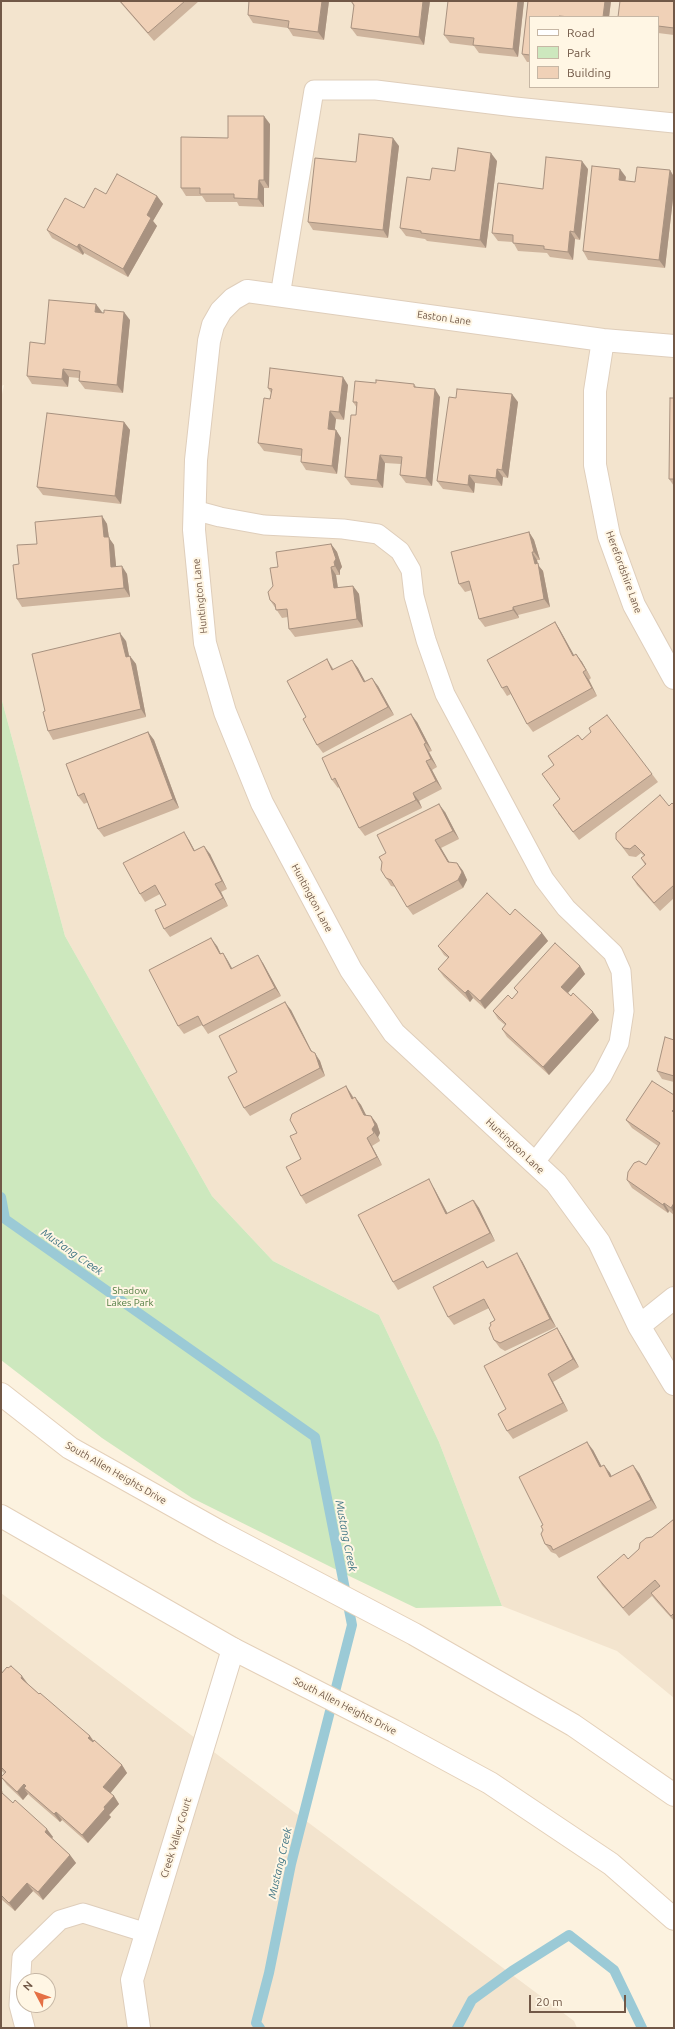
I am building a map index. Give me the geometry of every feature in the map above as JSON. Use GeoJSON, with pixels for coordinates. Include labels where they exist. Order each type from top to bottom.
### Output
{"type":"FeatureCollection","features":[{"type":"Feature","properties":{"kind":"street","name":"Easton Lane"},"geometry":{"type":"LineString","coordinates":[[221,311],[233,299],[247,291],[603,340],[674,346]]}},
{"type":"Feature","properties":{"kind":"street","name":"Huntington Lane"},"geometry":{"type":"LineString","coordinates":[[221,311],[213,326],[209,341],[196,460],[194,530],[205,643],[225,712],[262,803],[351,970],[394,1033],[556,1183],[599,1242],[639,1326],[674,1384]]}},
{"type":"Feature","properties":{"kind":"street","name":"Herefordshire Lane"},"geometry":{"type":"LineString","coordinates":[[603,340],[595,391],[595,465],[608,529],[634,605],[674,678]]}},
{"type":"Feature","properties":{"kind":"street"},"geometry":{"type":"LineString","coordinates":[[639,1326],[674,1298]]}},
{"type":"Feature","properties":{"kind":"street","name":"South Allen Heights Drive"},"geometry":{"type":"LineString","coordinates":[[1,1394],[70,1448],[222,1533],[414,1634],[573,1726],[674,1795]]}},
{"type":"Feature","properties":{"kind":"street","name":"South Allen Heights Drive"},"geometry":{"type":"LineString","coordinates":[[1,1516],[234,1649],[490,1782],[611,1864],[674,1919]]}},
{"type":"Feature","properties":{"kind":"street","name":"Creek Valley Court"},"geometry":{"type":"LineString","coordinates":[[139,2028],[132,1980],[234,1649]]}},
{"type":"Feature","properties":{"kind":"lane"},"geometry":{"type":"LineString","coordinates":[[280,296],[314,90],[376,90],[515,107],[674,123]]}},
{"type":"Feature","properties":{"kind":"lane"},"geometry":{"type":"LineString","coordinates":[[194,510],[220,517],[264,525],[343,529],[378,534],[400,552],[411,570],[414,596],[426,640],[445,694],[544,879],[566,908],[613,953],[621,970],[624,1010],[619,1043],[602,1076],[534,1163]]}},
{"type":"Feature","properties":{"kind":"lane"},"geometry":{"type":"LineString","coordinates":[[25,2028],[19,2005],[22,1957],[60,1920],[82,1913],[147,1933]]}},
{"type":"Feature","properties":{"kind":"shaded area"},"geometry":{"type":"Polygon","coordinates":[[[1,1],[674,1],[674,1698],[617,1651],[502,1606],[439,1442],[379,1315],[273,1261],[212,1196],[65,936],[1,697],[1,399],[4,385],[1,386],[1,1]]]}},
{"type":"Feature","properties":{"kind":"shaded area"},"geometry":{"type":"Polygon","coordinates":[[[1,1593],[574,2021],[577,2028],[1,2028],[1,1593]]]}},
{"type":"Feature","properties":{"kind":"green space","name":"Shadow Lakes Park"},"geometry":{"type":"Polygon","coordinates":[[[1,697],[65,936],[212,1196],[273,1261],[379,1315],[439,1442],[502,1606],[416,1608],[345,1574],[192,1498],[102,1438],[1,1360],[1,697]]]}},
{"type":"Feature","properties":{"kind":"building"},"geometry":{"type":"Polygon","coordinates":[[[120,1],[185,1],[148,33],[120,1]]]}},
{"type":"Feature","properties":{"kind":"building"},"geometry":{"type":"Polygon","coordinates":[[[249,1],[322,1],[318,32],[288,28],[289,21],[248,15],[249,1]]]}},
{"type":"Feature","properties":{"kind":"building"},"geometry":{"type":"Polygon","coordinates":[[[351,1],[423,1],[419,37],[351,28],[354,5],[351,1]]]}},
{"type":"Feature","properties":{"kind":"building"},"geometry":{"type":"Polygon","coordinates":[[[448,1],[518,1],[513,49],[473,45],[474,38],[444,35],[448,1]]]}},
{"type":"Feature","properties":{"kind":"building"},"geometry":{"type":"Polygon","coordinates":[[[528,1],[605,1],[603,16],[529,16],[529,55],[522,54],[528,1]]]}},
{"type":"Feature","properties":{"kind":"building"},"geometry":{"type":"Polygon","coordinates":[[[620,1],[674,1],[674,28],[659,26],[659,16],[618,16],[620,1]]]}},
{"type":"Feature","properties":{"kind":"building"},"geometry":{"type":"Polygon","coordinates":[[[228,116],[264,116],[264,180],[259,180],[258,199],[234,198],[234,194],[200,194],[200,188],[181,188],[181,137],[228,138],[228,116]]]}},
{"type":"Feature","properties":{"kind":"building"},"geometry":{"type":"Polygon","coordinates":[[[359,134],[393,138],[383,230],[308,222],[315,158],[356,162],[359,134]]]}},
{"type":"Feature","properties":{"kind":"building"},"geometry":{"type":"Polygon","coordinates":[[[458,148],[491,153],[480,240],[421,233],[421,231],[400,228],[407,177],[430,180],[432,168],[455,171],[458,148]]]}},
{"type":"Feature","properties":{"kind":"building"},"geometry":{"type":"Polygon","coordinates":[[[546,157],[582,161],[574,232],[570,231],[568,252],[544,249],[544,246],[513,243],[513,235],[492,233],[498,183],[543,189],[546,157]]]}},
{"type":"Feature","properties":{"kind":"building"},"geometry":{"type":"Polygon","coordinates":[[[592,166],[620,169],[619,180],[635,182],[637,167],[670,170],[659,260],[583,251],[592,166]]]}},
{"type":"Feature","properties":{"kind":"building"},"geometry":{"type":"Polygon","coordinates":[[[117,174],[157,196],[147,215],[151,218],[123,269],[79,244],[77,247],[47,230],[65,198],[84,208],[95,188],[106,194],[117,174]]]}},
{"type":"Feature","properties":{"kind":"building"},"geometry":{"type":"Polygon","coordinates":[[[49,300],[96,304],[95,312],[104,313],[104,310],[124,312],[117,385],[79,381],[80,371],[63,369],[62,379],[27,376],[30,342],[45,344],[49,300]]]}},
{"type":"Feature","properties":{"kind":"building"},"geometry":{"type":"Polygon","coordinates":[[[270,368],[343,377],[339,412],[330,411],[328,429],[336,430],[332,466],[301,462],[302,449],[258,443],[264,398],[270,399],[272,389],[268,388],[270,368]]]}},
{"type":"Feature","properties":{"kind":"building"},"geometry":{"type":"Polygon","coordinates":[[[376,380],[414,384],[414,387],[435,389],[426,478],[400,475],[402,457],[380,455],[377,480],[345,477],[351,415],[356,415],[357,402],[353,402],[355,381],[376,383],[376,380]]]}},
{"type":"Feature","properties":{"kind":"building"},"geometry":{"type":"Polygon","coordinates":[[[457,389],[512,394],[502,470],[497,469],[496,478],[469,475],[468,485],[437,481],[449,397],[456,398],[457,389]]]}},
{"type":"Feature","properties":{"kind":"building"},"geometry":{"type":"Polygon","coordinates":[[[670,398],[674,398],[674,479],[669,479],[670,398]]]}},
{"type":"Feature","properties":{"kind":"building"},"geometry":{"type":"Polygon","coordinates":[[[47,413],[124,422],[115,496],[37,487],[47,413]]]}},
{"type":"Feature","properties":{"kind":"building"},"geometry":{"type":"Polygon","coordinates":[[[102,516],[104,537],[109,537],[111,567],[122,566],[124,588],[17,599],[13,565],[19,564],[17,545],[37,544],[35,522],[102,516]]]}},
{"type":"Feature","properties":{"kind":"building"},"geometry":{"type":"Polygon","coordinates":[[[529,532],[534,552],[532,552],[535,564],[538,563],[544,599],[513,607],[513,610],[479,619],[469,581],[459,584],[451,552],[529,532]]]}},
{"type":"Feature","properties":{"kind":"building"},"geometry":{"type":"Polygon","coordinates":[[[331,544],[336,559],[334,562],[335,566],[331,567],[334,588],[353,586],[357,619],[289,629],[287,609],[276,610],[275,604],[270,600],[268,592],[273,586],[270,568],[278,567],[276,552],[331,544]]]}},
{"type":"Feature","properties":{"kind":"building"},"geometry":{"type":"Polygon","coordinates":[[[555,622],[573,656],[576,654],[586,670],[583,672],[592,688],[527,724],[507,686],[502,688],[487,660],[555,622]]]}},
{"type":"Feature","properties":{"kind":"building"},"geometry":{"type":"Polygon","coordinates":[[[120,633],[126,657],[130,656],[141,709],[48,731],[32,654],[120,633]]]}},
{"type":"Feature","properties":{"kind":"building"},"geometry":{"type":"Polygon","coordinates":[[[327,659],[332,670],[352,660],[364,682],[372,678],[388,707],[317,745],[303,719],[306,717],[287,681],[327,659]]]}},
{"type":"Feature","properties":{"kind":"building"},"geometry":{"type":"Polygon","coordinates":[[[411,714],[426,743],[424,744],[431,759],[426,761],[436,781],[413,793],[416,800],[359,828],[335,778],[332,780],[322,758],[411,714]]]}},
{"type":"Feature","properties":{"kind":"building"},"geometry":{"type":"Polygon","coordinates":[[[607,715],[652,774],[573,832],[553,805],[560,799],[542,774],[554,765],[548,756],[578,735],[582,740],[591,732],[589,728],[607,715]]]}},
{"type":"Feature","properties":{"kind":"building"},"geometry":{"type":"Polygon","coordinates":[[[148,732],[173,799],[98,829],[84,793],[78,796],[66,764],[148,732]]]}},
{"type":"Feature","properties":{"kind":"building"},"geometry":{"type":"Polygon","coordinates":[[[660,795],[669,806],[672,803],[674,805],[674,885],[654,903],[632,877],[646,864],[641,858],[645,855],[635,845],[630,849],[624,848],[616,839],[616,833],[660,795]]]}},
{"type":"Feature","properties":{"kind":"building"},"geometry":{"type":"Polygon","coordinates":[[[439,804],[453,831],[435,840],[448,862],[457,863],[462,872],[458,880],[407,907],[391,880],[386,878],[381,870],[382,862],[379,857],[386,853],[377,835],[439,804]]]}},
{"type":"Feature","properties":{"kind":"building"},"geometry":{"type":"Polygon","coordinates":[[[184,832],[194,851],[204,846],[222,881],[215,884],[223,898],[164,929],[155,910],[166,905],[155,885],[140,894],[123,863],[184,832]]]}},
{"type":"Feature","properties":{"kind":"building"},"geometry":{"type":"Polygon","coordinates":[[[487,893],[510,915],[515,909],[542,933],[480,1001],[468,990],[465,993],[438,969],[449,957],[438,946],[487,893]]]}},
{"type":"Feature","properties":{"kind":"building"},"geometry":{"type":"Polygon","coordinates":[[[211,938],[220,954],[223,953],[231,969],[258,955],[275,988],[203,1026],[198,1016],[178,1026],[149,970],[211,938]]]}},
{"type":"Feature","properties":{"kind":"building"},"geometry":{"type":"Polygon","coordinates":[[[555,943],[580,966],[561,987],[571,996],[573,993],[593,1012],[543,1067],[502,1029],[506,1024],[493,1011],[508,995],[512,999],[518,992],[514,988],[555,943]]]}},
{"type":"Feature","properties":{"kind":"building"},"geometry":{"type":"Polygon","coordinates":[[[285,1002],[311,1051],[315,1053],[320,1068],[244,1108],[228,1077],[237,1072],[219,1036],[285,1002]]]}},
{"type":"Feature","properties":{"kind":"building"},"geometry":{"type":"Polygon","coordinates":[[[665,1037],[674,1040],[674,1076],[657,1071],[665,1037]]]}},
{"type":"Feature","properties":{"kind":"building"},"geometry":{"type":"Polygon","coordinates":[[[652,1081],[674,1095],[674,1109],[672,1111],[674,1113],[674,1203],[671,1208],[664,1203],[663,1205],[627,1180],[628,1172],[634,1163],[639,1161],[646,1165],[660,1143],[626,1120],[652,1081]]]}},
{"type":"Feature","properties":{"kind":"building"},"geometry":{"type":"Polygon","coordinates":[[[346,1086],[352,1099],[355,1097],[364,1115],[371,1116],[375,1125],[372,1129],[374,1133],[367,1138],[377,1157],[301,1196],[286,1167],[301,1159],[290,1136],[297,1133],[290,1120],[292,1114],[346,1086]]]}},
{"type":"Feature","properties":{"kind":"building"},"geometry":{"type":"Polygon","coordinates":[[[429,1179],[446,1214],[473,1200],[490,1233],[393,1282],[358,1215],[429,1179]]]}},
{"type":"Feature","properties":{"kind":"building"},"geometry":{"type":"Polygon","coordinates":[[[517,1253],[550,1319],[500,1343],[494,1340],[489,1328],[491,1325],[490,1323],[495,1320],[484,1299],[448,1317],[433,1287],[483,1261],[487,1268],[517,1253]]]}},
{"type":"Feature","properties":{"kind":"building"},"geometry":{"type":"Polygon","coordinates":[[[557,1328],[573,1359],[548,1374],[563,1403],[507,1431],[498,1414],[506,1409],[484,1366],[557,1328]]]}},
{"type":"Feature","properties":{"kind":"building"},"geometry":{"type":"Polygon","coordinates":[[[587,1442],[600,1467],[604,1465],[610,1477],[633,1465],[651,1500],[553,1550],[551,1546],[545,1544],[541,1534],[543,1530],[541,1526],[543,1525],[519,1477],[587,1442]]]}},
{"type":"Feature","properties":{"kind":"building"},"geometry":{"type":"Polygon","coordinates":[[[674,1519],[674,1613],[671,1616],[651,1593],[660,1586],[655,1580],[623,1608],[597,1577],[624,1554],[628,1559],[639,1549],[640,1543],[646,1538],[652,1537],[674,1519]]]}},
{"type":"Feature","properties":{"kind":"building"},"geometry":{"type":"Polygon","coordinates":[[[11,1666],[22,1676],[21,1678],[39,1694],[40,1693],[90,1736],[88,1738],[93,1742],[94,1740],[122,1765],[103,1787],[114,1796],[104,1807],[105,1809],[82,1835],[56,1812],[54,1814],[24,1788],[26,1786],[24,1784],[17,1792],[1,1777],[6,1772],[1,1767],[1,1674],[7,1667],[8,1668],[11,1666]]]}},
{"type":"Feature","properties":{"kind":"building"},"geometry":{"type":"Polygon","coordinates":[[[1,1792],[13,1803],[15,1800],[47,1829],[45,1832],[70,1855],[38,1892],[27,1883],[9,1903],[1,1895],[1,1792]]]}},
{"type":"Feature","properties":{"kind":"waterway","name":"Mustang Creek"},"geometry":{"type":"LineString","coordinates":[[1,1197],[5,1219],[315,1437],[352,1625],[291,1864],[269,1973],[256,2023],[260,2028]]}},
{"type":"Feature","properties":{"kind":"waterway","name":"Mustang Creek"},"geometry":{"type":"LineString","coordinates":[[457,2028],[472,2000],[512,1971],[569,1935],[614,1970],[642,2028]]}}]}
